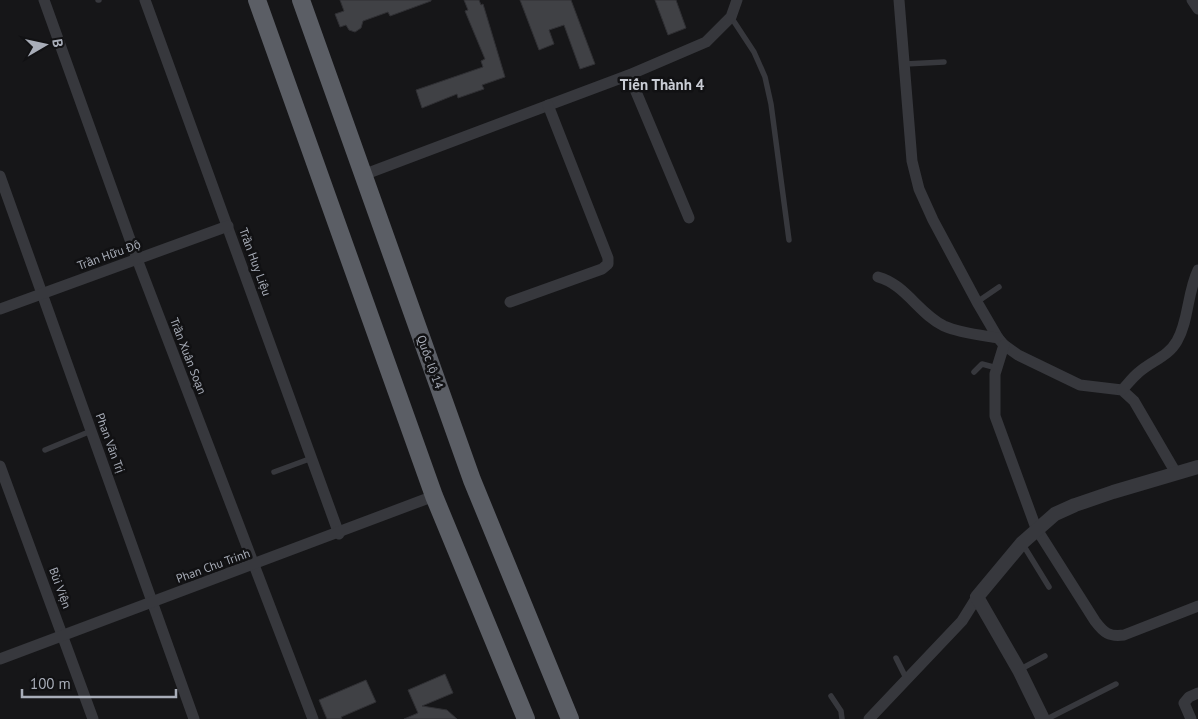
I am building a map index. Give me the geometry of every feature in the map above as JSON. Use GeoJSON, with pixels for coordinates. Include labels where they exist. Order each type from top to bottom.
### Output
{"type":"FeatureCollection","features":[{"type":"Feature","properties":{"kind":"highway"},"geometry":{"type":"LineString","coordinates":[[258,0],[434,496],[526,719]]}},
{"type":"Feature","properties":{"kind":"highway","name":"Quốc lộ 14"},"geometry":{"type":"LineString","coordinates":[[301,0],[472,480],[570,719]]}},
{"type":"Feature","properties":{"kind":"street","name":"Trần Xuân Soạn"},"geometry":{"type":"LineString","coordinates":[[44,0],[137,259],[312,719]]}},
{"type":"Feature","properties":{"kind":"street","name":"Trần Huy Liệu"},"geometry":{"type":"LineString","coordinates":[[146,0],[339,534]]}},
{"type":"Feature","properties":{"kind":"street"},"geometry":{"type":"LineString","coordinates":[[364,175],[629,75],[706,42],[731,17],[737,0]]}},
{"type":"Feature","properties":{"kind":"street"},"geometry":{"type":"LineString","coordinates":[[899,0],[905,64],[908,135],[912,162],[919,189],[977,302],[1001,341],[1018,355],[1080,385],[1122,390],[1134,401],[1176,473]]}},
{"type":"Feature","properties":{"kind":"street"},"geometry":{"type":"LineString","coordinates":[[1192,0],[1198,9]]}},
{"type":"Feature","properties":{"kind":"street"},"geometry":{"type":"LineString","coordinates":[[629,75],[689,218]]}},
{"type":"Feature","properties":{"kind":"street"},"geometry":{"type":"LineString","coordinates":[[510,302],[602,269],[608,264],[608,258],[548,105]]}},
{"type":"Feature","properties":{"kind":"street","name":"Phan Văn Trị"},"geometry":{"type":"LineString","coordinates":[[0,176],[194,719]]}},
{"type":"Feature","properties":{"kind":"street","name":"Trần Hữu Độ"},"geometry":{"type":"LineString","coordinates":[[0,309],[228,226]]}},
{"type":"Feature","properties":{"kind":"street"},"geometry":{"type":"LineString","coordinates":[[1122,390],[1138,373],[1168,354],[1176,342],[1181,332],[1191,283],[1198,270]]}},
{"type":"Feature","properties":{"kind":"street"},"geometry":{"type":"LineString","coordinates":[[878,277],[896,285],[916,306],[944,326],[1001,341]]}},
{"type":"Feature","properties":{"kind":"street"},"geometry":{"type":"LineString","coordinates":[[1001,341],[997,368],[995,416],[1036,528],[1102,631],[1112,637],[1124,635],[1198,606]]}},
{"type":"Feature","properties":{"kind":"street","name":"Bùi Viện"},"geometry":{"type":"LineString","coordinates":[[0,466],[94,719]]}},
{"type":"Feature","properties":{"kind":"street"},"geometry":{"type":"LineString","coordinates":[[869,719],[962,621],[977,597],[1022,543],[1036,528],[1054,514],[1075,505],[1198,467]]}},
{"type":"Feature","properties":{"kind":"street","name":"Phan Chu Trinh"},"geometry":{"type":"LineString","coordinates":[[0,660],[339,534],[434,496]]}},
{"type":"Feature","properties":{"kind":"street"},"geometry":{"type":"LineString","coordinates":[[977,597],[1019,670],[1043,719]]}},
{"type":"Feature","properties":{"kind":"street"},"geometry":{"type":"LineString","coordinates":[[1191,719],[1184,703],[1189,697],[1198,693]]}},
{"type":"Feature","properties":{"kind":"lane"},"geometry":{"type":"LineString","coordinates":[[731,17],[754,52],[764,77],[771,104],[789,240]]}},
{"type":"Feature","properties":{"kind":"lane"},"geometry":{"type":"LineString","coordinates":[[905,64],[944,62]]}},
{"type":"Feature","properties":{"kind":"lane"},"geometry":{"type":"LineString","coordinates":[[977,302],[999,287]]}},
{"type":"Feature","properties":{"kind":"lane"},"geometry":{"type":"LineString","coordinates":[[974,372],[982,364],[997,368]]}},
{"type":"Feature","properties":{"kind":"lane"},"geometry":{"type":"LineString","coordinates":[[44,450],[91,432]]}},
{"type":"Feature","properties":{"kind":"lane"},"geometry":{"type":"LineString","coordinates":[[274,472],[312,458]]}},
{"type":"Feature","properties":{"kind":"lane"},"geometry":{"type":"LineString","coordinates":[[1022,543],[1049,587]]}},
{"type":"Feature","properties":{"kind":"lane"},"geometry":{"type":"LineString","coordinates":[[1019,670],[1044,656]]}},
{"type":"Feature","properties":{"kind":"lane"},"geometry":{"type":"LineString","coordinates":[[896,658],[907,680]]}},
{"type":"Feature","properties":{"kind":"lane"},"geometry":{"type":"LineString","coordinates":[[1047,719],[1116,684]]}},
{"type":"Feature","properties":{"kind":"lane"},"geometry":{"type":"LineString","coordinates":[[831,696],[841,711],[842,719]]}},
{"type":"Feature","properties":{"kind":"building"},"geometry":{"type":"Polygon","coordinates":[[[340,0],[431,1],[390,16],[388,12],[363,21],[361,28],[355,32],[349,30],[346,25],[340,27],[335,14],[344,11],[340,0]]]}},
{"type":"Feature","properties":{"kind":"building"},"geometry":{"type":"Polygon","coordinates":[[[464,0],[479,0],[481,5],[483,4],[505,77],[482,85],[484,89],[458,98],[457,94],[422,108],[416,90],[483,67],[481,61],[485,59],[465,11],[468,10],[464,0]]]}},
{"type":"Feature","properties":{"kind":"building"},"geometry":{"type":"Polygon","coordinates":[[[520,0],[571,0],[595,64],[580,69],[564,25],[549,30],[554,44],[539,50],[520,0]]]}},
{"type":"Feature","properties":{"kind":"building"},"geometry":{"type":"Polygon","coordinates":[[[655,0],[676,0],[686,28],[668,35],[655,0]]]}},
{"type":"Feature","properties":{"kind":"building"},"geometry":{"type":"Polygon","coordinates":[[[445,674],[453,693],[422,706],[447,710],[457,719],[404,719],[418,713],[408,690],[445,674]]]}},
{"type":"Feature","properties":{"kind":"building"},"geometry":{"type":"Polygon","coordinates":[[[366,680],[376,702],[341,717],[342,719],[327,719],[319,700],[366,680]]]}},
{"type":"Feature","properties":{"kind":"district","name":"Tiến Thành 4"},"geometry":{"type":"Point","coordinates":[662,85]}}]}
